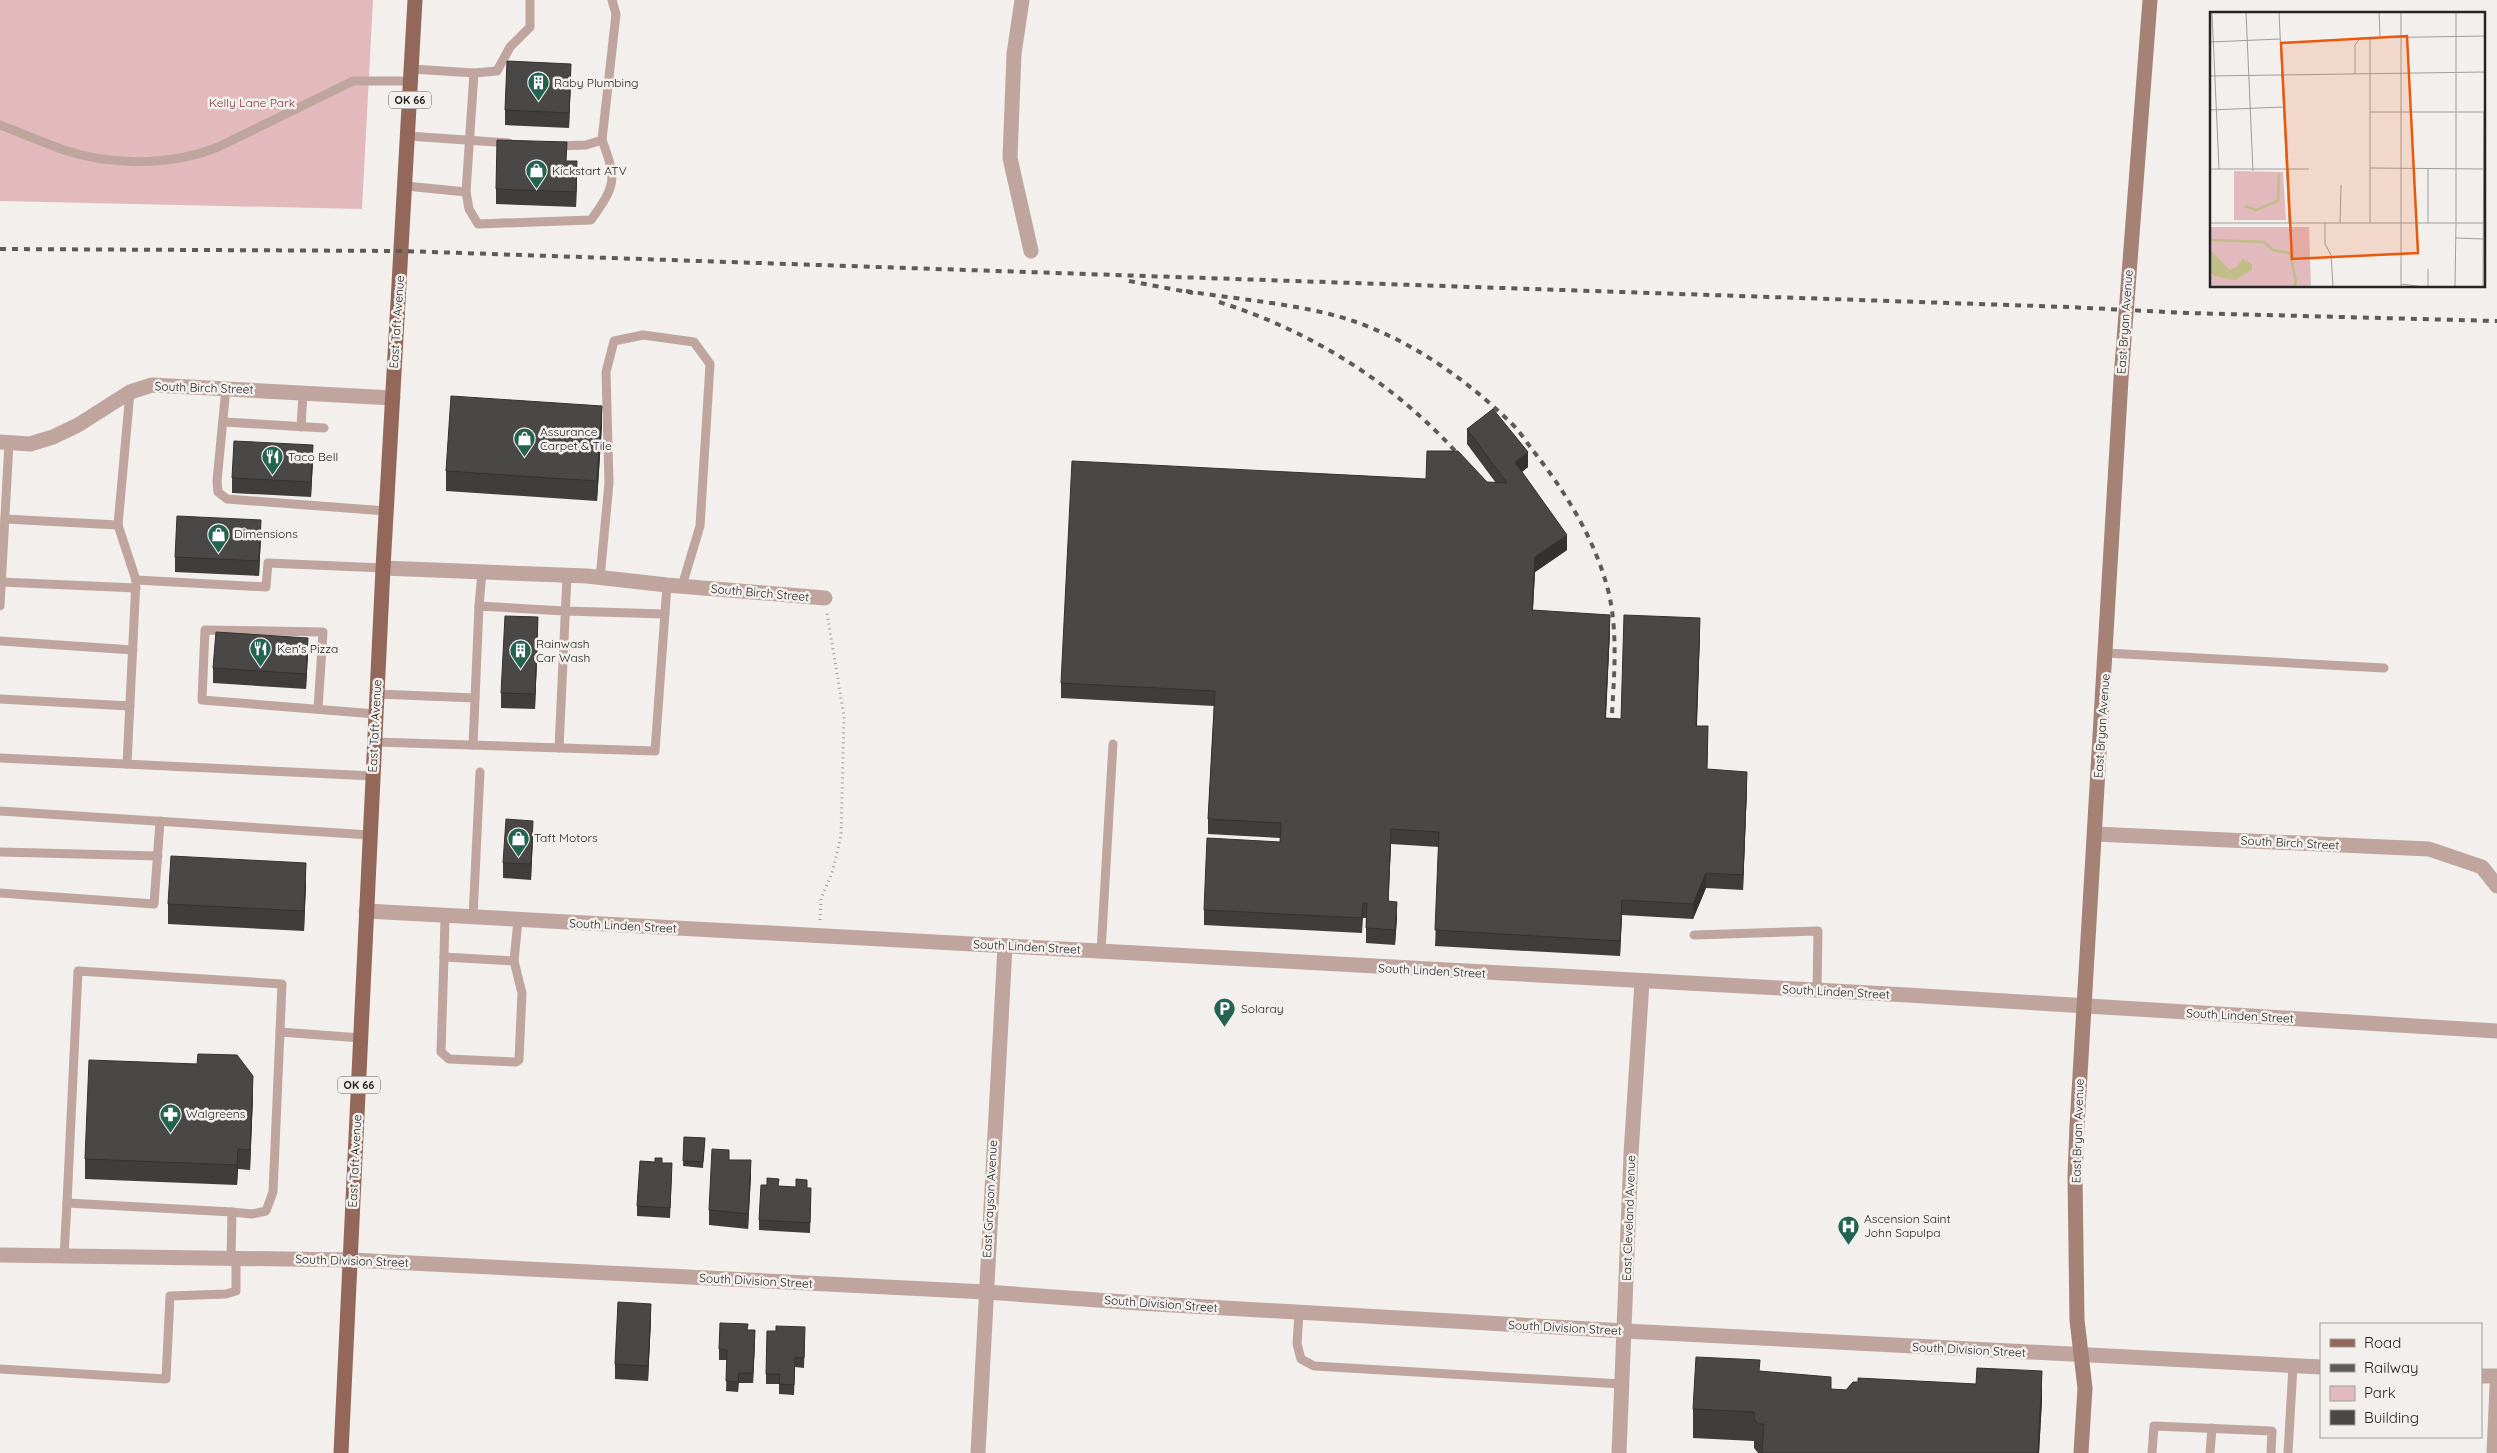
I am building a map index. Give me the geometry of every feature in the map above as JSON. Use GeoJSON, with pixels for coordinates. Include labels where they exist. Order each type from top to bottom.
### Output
{"type":"FeatureCollection","features":[{"type":"Feature","properties":{"kind":"main road","name":"East Taft Avenue"},"geometry":{"type":"LineString","coordinates":[[340,1453],[351,1260],[383,568],[415,0]]}},
{"type":"Feature","properties":{"kind":"street"},"geometry":{"type":"LineString","coordinates":[[1022,0],[1014,54],[1010,158],[1031,251]]}},
{"type":"Feature","properties":{"kind":"street","name":"East Bryan Avenue"},"geometry":{"type":"LineString","coordinates":[[2081,1453],[2085,1388],[2077,1320],[2075,1176],[2121,379],[2150,0]]}},
{"type":"Feature","properties":{"kind":"street","name":"South Birch Street"},"geometry":{"type":"LineString","coordinates":[[5,442],[30,444],[53,437],[87,420],[130,392],[152,385],[393,398]]}},
{"type":"Feature","properties":{"kind":"street","name":"South Birch Street"},"geometry":{"type":"LineString","coordinates":[[383,568],[600,578],[825,598]]}},
{"type":"Feature","properties":{"kind":"street","name":"South Birch Street"},"geometry":{"type":"LineString","coordinates":[[2095,834],[2429,849],[2482,867],[2497,886]]}},
{"type":"Feature","properties":{"kind":"street","name":"South Linden Street"},"geometry":{"type":"LineString","coordinates":[[366,911],[2497,1030]]}},
{"type":"Feature","properties":{"kind":"street","name":"East Grayson Avenue"},"geometry":{"type":"LineString","coordinates":[[978,1453],[1005,946]]}},
{"type":"Feature","properties":{"kind":"street","name":"East Cleveland Avenue"},"geometry":{"type":"LineString","coordinates":[[1619,1453],[1631,1164],[1642,982]]}},
{"type":"Feature","properties":{"kind":"street","name":"South Division Street"},"geometry":{"type":"LineString","coordinates":[[0,1255],[351,1260],[986,1292],[1625,1331],[2320,1367]]}},
{"type":"Feature","properties":{"kind":"street"},"geometry":{"type":"LineString","coordinates":[[2482,1376],[2497,1376]]}},
{"type":"Feature","properties":{"kind":"street"},"geometry":{"type":"LineString","coordinates":[[2494,1453],[2497,1386]]}},
{"type":"Feature","properties":{"kind":"lane"},"geometry":{"type":"LineString","coordinates":[[0,125],[66,150],[96,157],[164,161],[196,155],[218,147],[353,81],[412,75],[497,71],[510,47],[530,27],[530,0]]}},
{"type":"Feature","properties":{"kind":"lane"},"geometry":{"type":"LineString","coordinates":[[474,72],[466,192],[469,210],[478,224],[591,220],[609,194],[613,169],[602,140],[616,14],[612,0]]}},
{"type":"Feature","properties":{"kind":"lane"},"geometry":{"type":"LineString","coordinates":[[408,136],[519,143]]}},
{"type":"Feature","properties":{"kind":"lane"},"geometry":{"type":"LineString","coordinates":[[549,145],[586,145],[602,140]]}},
{"type":"Feature","properties":{"kind":"lane"},"geometry":{"type":"LineString","coordinates":[[406,186],[466,192]]}},
{"type":"Feature","properties":{"kind":"lane"},"geometry":{"type":"LineString","coordinates":[[375,742],[655,751],[665,614],[674,586],[700,526],[710,364],[694,342],[643,335],[614,340],[606,372],[609,483],[600,578]]}},
{"type":"Feature","properties":{"kind":"lane"},"geometry":{"type":"LineString","coordinates":[[226,388],[225,422],[217,481],[218,492],[227,499],[386,511]]}},
{"type":"Feature","properties":{"kind":"lane"},"geometry":{"type":"LineString","coordinates":[[127,764],[136,584],[118,525],[130,392]]}},
{"type":"Feature","properties":{"kind":"lane"},"geometry":{"type":"LineString","coordinates":[[301,427],[303,392]]}},
{"type":"Feature","properties":{"kind":"lane"},"geometry":{"type":"LineString","coordinates":[[225,422],[324,428]]}},
{"type":"Feature","properties":{"kind":"lane"},"geometry":{"type":"LineString","coordinates":[[0,606],[5,519],[5,442]]}},
{"type":"Feature","properties":{"kind":"lane"},"geometry":{"type":"LineString","coordinates":[[5,519],[118,525]]}},
{"type":"Feature","properties":{"kind":"lane"},"geometry":{"type":"LineString","coordinates":[[1,582],[266,587],[268,563],[383,568]]}},
{"type":"Feature","properties":{"kind":"lane"},"geometry":{"type":"LineString","coordinates":[[473,745],[482,572]]}},
{"type":"Feature","properties":{"kind":"lane"},"geometry":{"type":"LineString","coordinates":[[559,748],[567,576]]}},
{"type":"Feature","properties":{"kind":"lane"},"geometry":{"type":"LineString","coordinates":[[479,606],[565,612],[665,614]]}},
{"type":"Feature","properties":{"kind":"lane"},"geometry":{"type":"LineString","coordinates":[[318,710],[323,632],[205,630],[202,700],[318,710],[376,714]]}},
{"type":"Feature","properties":{"kind":"lane"},"geometry":{"type":"LineString","coordinates":[[0,641],[133,650]]}},
{"type":"Feature","properties":{"kind":"lane"},"geometry":{"type":"LineString","coordinates":[[2106,653],[2384,668]]}},
{"type":"Feature","properties":{"kind":"lane"},"geometry":{"type":"LineString","coordinates":[[377,694],[475,698]]}},
{"type":"Feature","properties":{"kind":"lane"},"geometry":{"type":"LineString","coordinates":[[0,699],[130,706]]}},
{"type":"Feature","properties":{"kind":"lane"},"geometry":{"type":"LineString","coordinates":[[1101,952],[1113,744]]}},
{"type":"Feature","properties":{"kind":"lane"},"geometry":{"type":"LineString","coordinates":[[0,758],[373,776]]}},
{"type":"Feature","properties":{"kind":"lane"},"geometry":{"type":"LineString","coordinates":[[473,917],[480,772]]}},
{"type":"Feature","properties":{"kind":"lane"},"geometry":{"type":"LineString","coordinates":[[0,811],[370,835]]}},
{"type":"Feature","properties":{"kind":"lane"},"geometry":{"type":"LineString","coordinates":[[0,893],[154,904],[160,822]]}},
{"type":"Feature","properties":{"kind":"lane"},"geometry":{"type":"LineString","coordinates":[[0,852],[158,856]]}},
{"type":"Feature","properties":{"kind":"lane"},"geometry":{"type":"LineString","coordinates":[[445,916],[441,1052],[449,1059],[516,1062],[519,1060],[522,993],[514,961],[518,920]]}},
{"type":"Feature","properties":{"kind":"lane"},"geometry":{"type":"LineString","coordinates":[[1694,935],[1818,931],[1817,991]]}},
{"type":"Feature","properties":{"kind":"lane"},"geometry":{"type":"LineString","coordinates":[[444,957],[514,961]]}},
{"type":"Feature","properties":{"kind":"lane"},"geometry":{"type":"LineString","coordinates":[[64,1256],[78,971],[282,984],[273,1192],[266,1211],[252,1214],[67,1203]]}},
{"type":"Feature","properties":{"kind":"lane"},"geometry":{"type":"LineString","coordinates":[[280,1032],[361,1038]]}},
{"type":"Feature","properties":{"kind":"lane"},"geometry":{"type":"LineString","coordinates":[[0,1369],[166,1379],[170,1296],[226,1294],[236,1291],[232,1212]]}},
{"type":"Feature","properties":{"kind":"lane"},"geometry":{"type":"LineString","coordinates":[[1299,1312],[1297,1344],[1301,1359],[1314,1366],[1622,1384]]}},
{"type":"Feature","properties":{"kind":"lane"},"geometry":{"type":"LineString","coordinates":[[2288,1453],[2293,1366]]}},
{"type":"Feature","properties":{"kind":"lane"},"geometry":{"type":"LineString","coordinates":[[2152,1453],[2154,1426],[2272,1431],[2271,1453]]}},
{"type":"Feature","properties":{"kind":"lane"},"geometry":{"type":"LineString","coordinates":[[2210,1453],[2212,1428]]}},
{"type":"Feature","properties":{"kind":"path","name":"South Birch Street"},"geometry":{"type":"LineString","coordinates":[[820,936],[821,899],[832,873],[841,836],[844,716],[825,598]]}},
{"type":"Feature","properties":{"kind":"green space","name":"Kelly Lane Park"},"geometry":{"type":"Polygon","coordinates":[[[0,0],[373,0],[362,209],[0,201],[0,0]]]}},
{"type":"Feature","properties":{"kind":"building","name":"Raby Plumbing"},"geometry":{"type":"Polygon","coordinates":[[[507,61],[571,64],[569,113],[505,110],[507,61]]]}},
{"type":"Feature","properties":{"kind":"building","name":"Kickstart ATV"},"geometry":{"type":"Polygon","coordinates":[[[497,140],[567,142],[566,161],[577,161],[576,192],[496,189],[497,140]]]}},
{"type":"Feature","properties":{"kind":"building","name":"Assurance Carpet & Tile"},"geometry":{"type":"Polygon","coordinates":[[[451,396],[602,406],[597,481],[446,471],[451,396]]]}},
{"type":"Feature","properties":{"kind":"building"},"geometry":{"type":"Polygon","coordinates":[[[1493,409],[1528,452],[1515,462],[1567,535],[1535,557],[1532,610],[1610,615],[1605,718],[1621,719],[1624,615],[1700,618],[1696,726],[1708,726],[1707,769],[1747,772],[1743,875],[1706,873],[1693,904],[1622,900],[1620,941],[1435,930],[1439,832],[1391,829],[1388,901],[1397,902],[1395,930],[1366,928],[1367,903],[1363,903],[1362,918],[1204,910],[1207,838],[1280,842],[1281,823],[1208,819],[1215,691],[1061,683],[1072,461],[1426,479],[1427,451],[1458,451],[1487,482],[1507,483],[1467,429],[1493,409]]]}},
{"type":"Feature","properties":{"kind":"building"},"geometry":{"type":"Polygon","coordinates":[[[234,441],[313,445],[311,482],[232,478],[234,441]]]}},
{"type":"Feature","properties":{"kind":"building","name":"Dimensions"},"geometry":{"type":"Polygon","coordinates":[[[177,516],[261,520],[259,561],[175,557],[177,516]]]}},
{"type":"Feature","properties":{"kind":"building","name":"Rainwash Car Wash"},"geometry":{"type":"Polygon","coordinates":[[[505,616],[538,617],[535,694],[501,693],[505,616]]]}},
{"type":"Feature","properties":{"kind":"building"},"geometry":{"type":"Polygon","coordinates":[[[216,632],[308,638],[306,674],[213,668],[216,632]]]}},
{"type":"Feature","properties":{"kind":"building","name":"Taft Motors"},"geometry":{"type":"Polygon","coordinates":[[[506,819],[533,821],[531,864],[503,863],[506,819]]]}},
{"type":"Feature","properties":{"kind":"building"},"geometry":{"type":"Polygon","coordinates":[[[171,856],[306,863],[304,911],[168,904],[171,856]]]}},
{"type":"Feature","properties":{"kind":"building","name":"Walgreens"},"geometry":{"type":"Polygon","coordinates":[[[198,1054],[237,1055],[253,1076],[250,1150],[238,1149],[237,1165],[85,1159],[89,1060],[197,1064],[198,1054]]]}},
{"type":"Feature","properties":{"kind":"building"},"geometry":{"type":"Polygon","coordinates":[[[684,1137],[705,1138],[703,1162],[683,1161],[684,1137]]]}},
{"type":"Feature","properties":{"kind":"building"},"geometry":{"type":"Polygon","coordinates":[[[712,1149],[729,1150],[729,1160],[751,1160],[748,1214],[709,1210],[712,1149]]]}},
{"type":"Feature","properties":{"kind":"building"},"geometry":{"type":"Polygon","coordinates":[[[655,1158],[662,1158],[662,1163],[672,1163],[670,1208],[637,1206],[640,1161],[655,1162],[655,1158]]]}},
{"type":"Feature","properties":{"kind":"building"},"geometry":{"type":"Polygon","coordinates":[[[767,1178],[779,1179],[778,1186],[796,1187],[796,1179],[807,1180],[807,1188],[811,1188],[810,1223],[759,1220],[761,1185],[767,1185],[767,1178]]]}},
{"type":"Feature","properties":{"kind":"building"},"geometry":{"type":"Polygon","coordinates":[[[618,1302],[651,1304],[648,1366],[615,1364],[618,1302]]]}},
{"type":"Feature","properties":{"kind":"building"},"geometry":{"type":"Polygon","coordinates":[[[720,1323],[748,1324],[747,1330],[755,1330],[753,1373],[739,1373],[738,1382],[726,1381],[727,1350],[719,1349],[720,1323]]]}},
{"type":"Feature","properties":{"kind":"building"},"geometry":{"type":"Polygon","coordinates":[[[776,1326],[805,1327],[804,1358],[795,1357],[794,1385],[779,1384],[780,1374],[766,1374],[767,1331],[776,1331],[776,1326]]]}},
{"type":"Feature","properties":{"kind":"building"},"geometry":{"type":"Polygon","coordinates":[[[1696,1357],[1760,1360],[1759,1371],[1831,1377],[1831,1389],[1846,1390],[1853,1382],[1858,1382],[1858,1378],[1976,1384],[1977,1368],[2042,1371],[2038,1453],[1762,1453],[1764,1424],[1758,1424],[1754,1419],[1754,1412],[1693,1409],[1696,1357]]]}},
{"type":"Feature","properties":{"kind":"railway"},"geometry":{"type":"LineString","coordinates":[[0,249],[402,251],[2068,307],[2187,313],[2497,321]]}},
{"type":"Feature","properties":{"kind":"railway"},"geometry":{"type":"LineString","coordinates":[[1129,281],[1193,293]]}},
{"type":"Feature","properties":{"kind":"railway"},"geometry":{"type":"LineString","coordinates":[[1186,291],[1316,311],[1377,330],[1418,351],[1457,377],[1476,391],[1513,425],[1544,464],[1578,517],[1588,535],[1603,574],[1612,611],[1615,645],[1611,733]]}},
{"type":"Feature","properties":{"kind":"railway"},"geometry":{"type":"LineString","coordinates":[[1219,302],[1254,314],[1288,329],[1353,365],[1412,409],[1465,462]]}},
{"type":"Feature","properties":{"kind":"place","name":"Raby Plumbing"},"geometry":{"type":"Point","coordinates":[538,102]}},
{"type":"Feature","properties":{"kind":"place","name":"Kickstart ATV"},"geometry":{"type":"Point","coordinates":[536,190]}},
{"type":"Feature","properties":{"kind":"place","name":"Assurance Carpet & Tile"},"geometry":{"type":"Point","coordinates":[524,458]}},
{"type":"Feature","properties":{"kind":"place","name":"Taco Bell"},"geometry":{"type":"Point","coordinates":[272,476]}},
{"type":"Feature","properties":{"kind":"place","name":"Dimensions"},"geometry":{"type":"Point","coordinates":[218,553]}},
{"type":"Feature","properties":{"kind":"place","name":"Ken's Pizza"},"geometry":{"type":"Point","coordinates":[261,668]}},
{"type":"Feature","properties":{"kind":"place","name":"Rainwash Car Wash"},"geometry":{"type":"Point","coordinates":[520,670]}},
{"type":"Feature","properties":{"kind":"place","name":"Taft Motors"},"geometry":{"type":"Point","coordinates":[518,857]}},
{"type":"Feature","properties":{"kind":"place","name":"Solaray"},"geometry":{"type":"Point","coordinates":[1225,1028]}},
{"type":"Feature","properties":{"kind":"place","name":"Walgreens"},"geometry":{"type":"Point","coordinates":[170,1133]}},
{"type":"Feature","properties":{"kind":"place","name":"Ascension Saint John Sapulpa"},"geometry":{"type":"Point","coordinates":[1848,1245]}}]}
